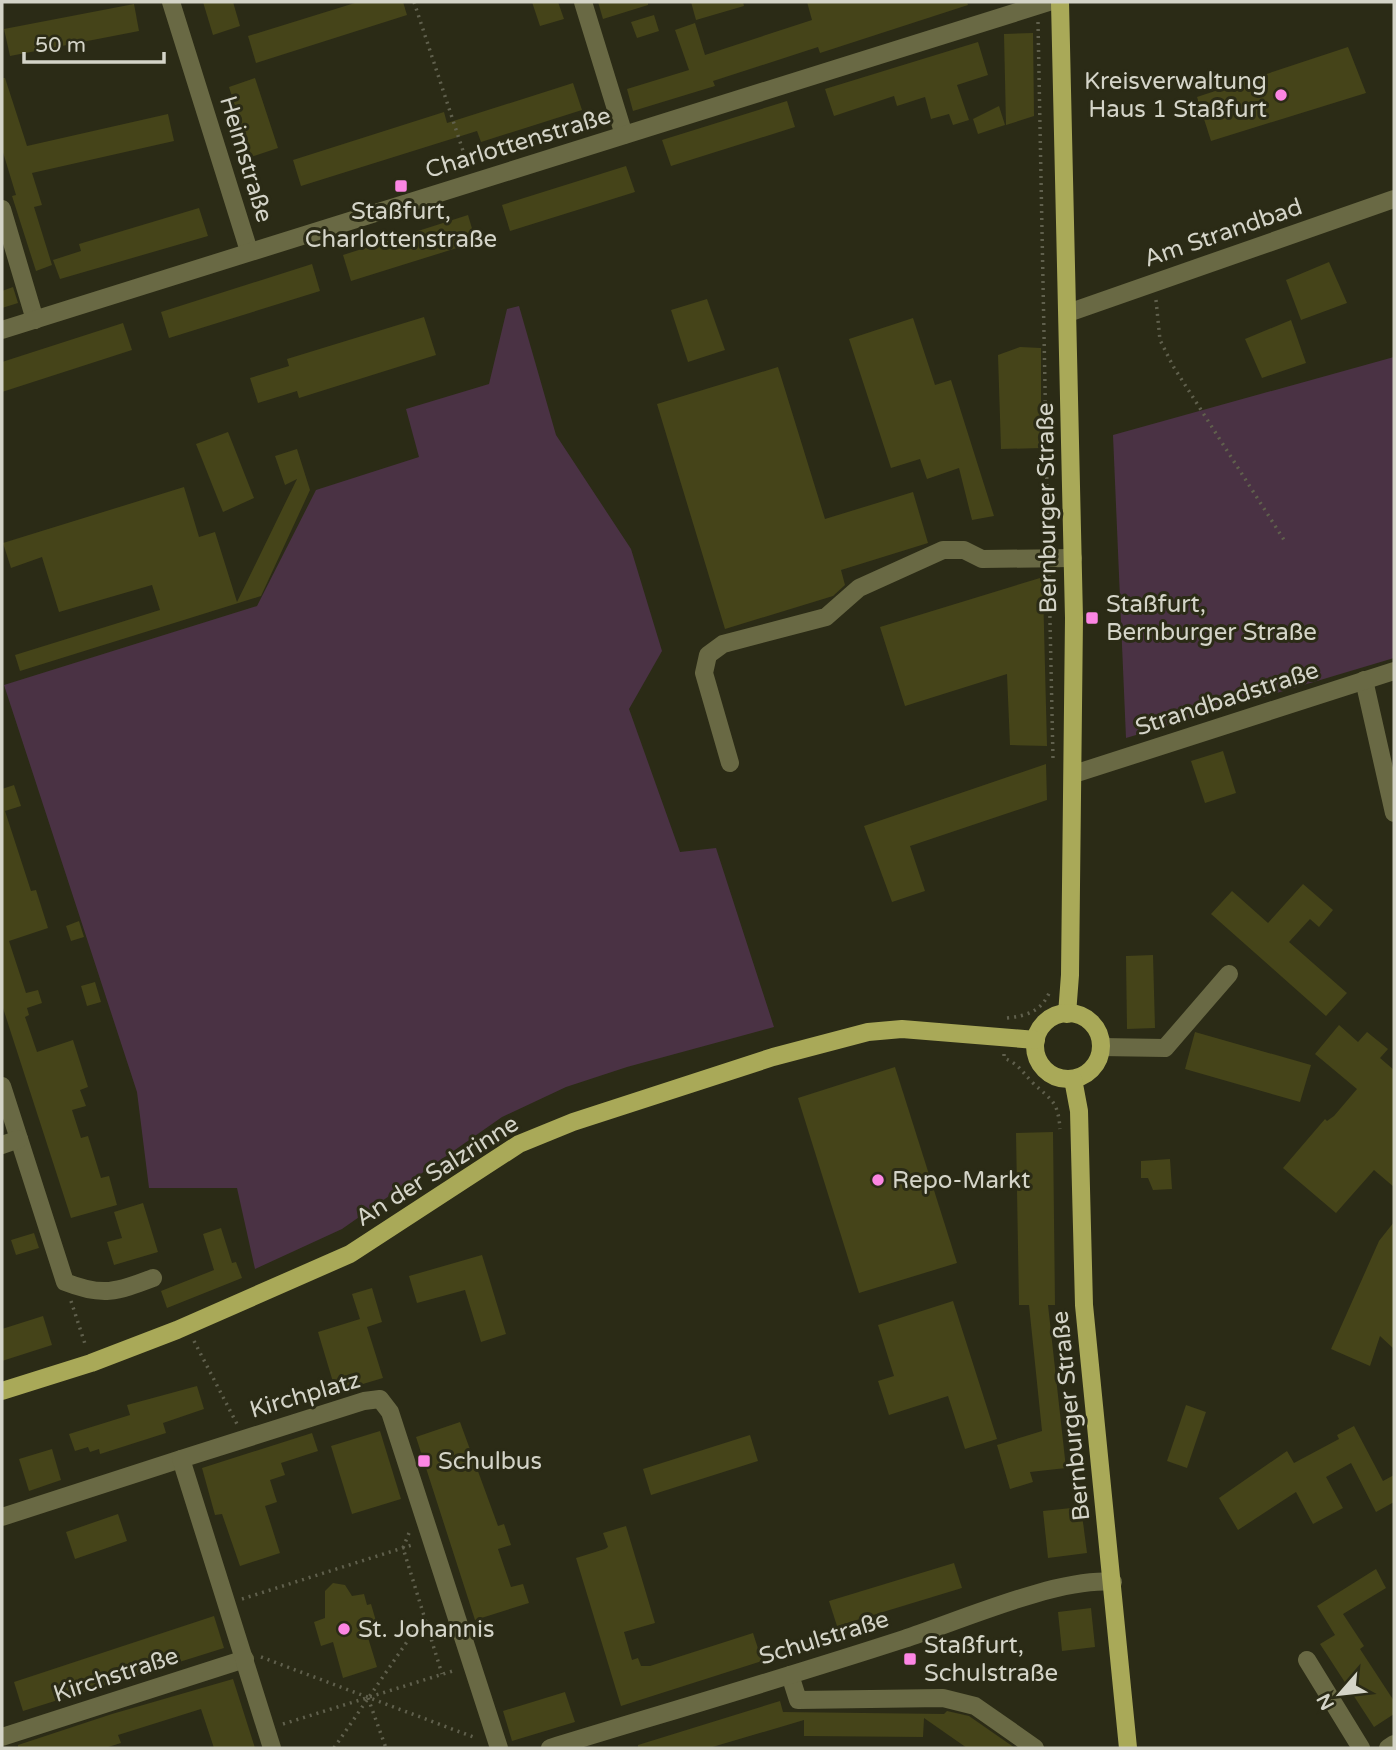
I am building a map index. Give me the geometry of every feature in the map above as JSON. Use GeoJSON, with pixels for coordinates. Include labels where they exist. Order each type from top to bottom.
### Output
{"type":"FeatureCollection","features":[{"type":"Feature","properties":{"kind":"main road","name":"Bernburger Straße"},"geometry":{"type":"LineString","coordinates":[[1060,2],[1073,558],[1074,775],[1067,1014]]}},
{"type":"Feature","properties":{"kind":"main road"},"geometry":{"type":"LineString","coordinates":[[1067,1014],[1077,1015],[1095,1027],[1101,1047],[1096,1065],[1082,1077],[1073,1079],[1062,1079],[1044,1069],[1035,1051],[1036,1040],[1043,1025],[1058,1015],[1067,1014]]}},
{"type":"Feature","properties":{"kind":"main road","name":"An der Salzrinne"},"geometry":{"type":"LineString","coordinates":[[2,1391],[91,1363],[188,1326],[350,1254],[519,1144],[573,1122],[773,1057],[869,1032],[902,1029],[1036,1040]]}},
{"type":"Feature","properties":{"kind":"main road","name":"Bernburger Straße"},"geometry":{"type":"LineString","coordinates":[[1073,1079],[1079,1111],[1084,1305],[1128,1748]]}},
{"type":"Feature","properties":{"kind":"street","name":"Heimstraße"},"geometry":{"type":"LineString","coordinates":[[171,2],[249,251]]}},
{"type":"Feature","properties":{"kind":"street"},"geometry":{"type":"LineString","coordinates":[[583,2],[624,135]]}},
{"type":"Feature","properties":{"kind":"street","name":"Charlottenstraße"},"geometry":{"type":"LineString","coordinates":[[2,330],[1043,4]]}},
{"type":"Feature","properties":{"kind":"street","name":"Am Strandbad"},"geometry":{"type":"LineString","coordinates":[[1068,313],[1394,199]]}},
{"type":"Feature","properties":{"kind":"street"},"geometry":{"type":"LineString","coordinates":[[2,209],[35,320]]}},
{"type":"Feature","properties":{"kind":"street"},"geometry":{"type":"LineString","coordinates":[[730,763],[704,674],[708,655],[723,644],[826,617],[859,589],[943,550],[964,550],[982,559],[1073,558]]}},
{"type":"Feature","properties":{"kind":"street","name":"Strandbadstraße"},"geometry":{"type":"LineString","coordinates":[[1074,775],[1394,671]]}},
{"type":"Feature","properties":{"kind":"street"},"geometry":{"type":"LineString","coordinates":[[1364,680],[1394,813]]}},
{"type":"Feature","properties":{"kind":"street"},"geometry":{"type":"LineString","coordinates":[[1101,1047],[1165,1048],[1229,974]]}},
{"type":"Feature","properties":{"kind":"street"},"geometry":{"type":"LineString","coordinates":[[2,1086],[10,1142],[65,1282],[89,1292],[115,1293],[153,1278]]}},
{"type":"Feature","properties":{"kind":"street","name":"Kirchplatz"},"geometry":{"type":"LineString","coordinates":[[2,1517],[364,1401],[380,1399],[390,1412],[497,1742]]}},
{"type":"Feature","properties":{"kind":"street"},"geometry":{"type":"LineString","coordinates":[[181,1459],[272,1748]]}},
{"type":"Feature","properties":{"kind":"street","name":"Schulstraße"},"geometry":{"type":"LineString","coordinates":[[550,1748],[790,1675],[1051,1590],[1095,1580],[1113,1582]]}},
{"type":"Feature","properties":{"kind":"street","name":"Kirchstraße"},"geometry":{"type":"LineString","coordinates":[[2,1737],[245,1659]]}},
{"type":"Feature","properties":{"kind":"street"},"geometry":{"type":"LineString","coordinates":[[1307,1660],[1361,1748]]}},
{"type":"Feature","properties":{"kind":"street"},"geometry":{"type":"LineString","coordinates":[[790,1675],[798,1700],[943,1698],[975,1706],[1035,1748]]}},
{"type":"Feature","properties":{"kind":"street"},"geometry":{"type":"LineString","coordinates":[[1388,1748],[1394,1744]]}},
{"type":"Feature","properties":{"kind":"path"},"geometry":{"type":"LineString","coordinates":[[414,2],[474,182]]}},
{"type":"Feature","properties":{"kind":"path"},"geometry":{"type":"LineString","coordinates":[[1043,4],[1053,770]]}},
{"type":"Feature","properties":{"kind":"path"},"geometry":{"type":"LineString","coordinates":[[1154,284],[1160,340],[1164,349],[1286,543]]}},
{"type":"Feature","properties":{"kind":"path"},"geometry":{"type":"LineString","coordinates":[[1007,1018],[1024,1017],[1036,1010],[1046,1000],[1051,988]]}},
{"type":"Feature","properties":{"kind":"path"},"geometry":{"type":"LineString","coordinates":[[65,1282],[91,1363]]}},
{"type":"Feature","properties":{"kind":"path"},"geometry":{"type":"LineString","coordinates":[[188,1326],[244,1439]]}},
{"type":"Feature","properties":{"kind":"path"},"geometry":{"type":"LineString","coordinates":[[412,1527],[403,1548],[442,1674]]}},
{"type":"Feature","properties":{"kind":"path"},"geometry":{"type":"LineString","coordinates":[[227,1604],[431,1539]]}},
{"type":"Feature","properties":{"kind":"path"},"geometry":{"type":"LineString","coordinates":[[334,1748],[424,1617]]}},
{"type":"Feature","properties":{"kind":"path"},"geometry":{"type":"LineString","coordinates":[[245,1659],[261,1657],[483,1740],[497,1742]]}},
{"type":"Feature","properties":{"kind":"path"},"geometry":{"type":"LineString","coordinates":[[278,1726],[472,1665]]}},
{"type":"Feature","properties":{"kind":"path"},"geometry":{"type":"LineString","coordinates":[[368,1698],[386,1748]]}},
{"type":"Feature","properties":{"kind":"shaded area"},"geometry":{"type":"Polygon","coordinates":[[[519,306],[556,435],[631,549],[662,651],[629,709],[680,852],[716,848],[774,1027],[627,1067],[566,1087],[502,1117],[342,1229],[255,1269],[237,1188],[149,1188],[137,1092],[4,685],[257,606],[316,490],[419,457],[406,409],[489,384],[507,309],[519,306]]]}},
{"type":"Feature","properties":{"kind":"shaded area"},"geometry":{"type":"Polygon","coordinates":[[[1394,357],[1394,658],[1126,738],[1113,435],[1394,357]]]}},
{"type":"Feature","properties":{"kind":"building"},"geometry":{"type":"Polygon","coordinates":[[[203,2],[233,2],[240,26],[213,35],[203,2]]]}},
{"type":"Feature","properties":{"kind":"building"},"geometry":{"type":"Polygon","coordinates":[[[358,2],[403,2],[407,15],[256,63],[248,36],[358,2]]]}},
{"type":"Feature","properties":{"kind":"building"},"geometry":{"type":"Polygon","coordinates":[[[532,2],[558,2],[564,19],[540,26],[532,2]]]}},
{"type":"Feature","properties":{"kind":"building"},"geometry":{"type":"Polygon","coordinates":[[[598,2],[648,2],[648,5],[603,19],[598,2]]]}},
{"type":"Feature","properties":{"kind":"building"},"geometry":{"type":"Polygon","coordinates":[[[691,2],[743,2],[744,6],[696,20],[691,2]]]}},
{"type":"Feature","properties":{"kind":"building"},"geometry":{"type":"Polygon","coordinates":[[[807,2],[967,2],[968,5],[820,53],[818,47],[713,81],[715,86],[633,111],[627,89],[689,70],[675,30],[695,23],[705,55],[812,20],[807,2]]]}},
{"type":"Feature","properties":{"kind":"building"},"geometry":{"type":"Polygon","coordinates":[[[134,4],[139,31],[10,56],[4,29],[134,4]]]}},
{"type":"Feature","properties":{"kind":"building"},"geometry":{"type":"Polygon","coordinates":[[[654,15],[659,31],[637,38],[631,22],[654,15]]]}},
{"type":"Feature","properties":{"kind":"building"},"geometry":{"type":"Polygon","coordinates":[[[1033,33],[1034,116],[1006,125],[1004,34],[1033,33]]]}},
{"type":"Feature","properties":{"kind":"building"},"geometry":{"type":"Polygon","coordinates":[[[978,42],[988,75],[957,85],[969,120],[953,125],[949,114],[931,119],[925,97],[897,106],[894,96],[834,116],[825,89],[978,42]]]}},
{"type":"Feature","properties":{"kind":"building","name":"Kreisverwaltung Haus 1 Staßfurt"},"geometry":{"type":"Polygon","coordinates":[[[1348,47],[1366,93],[1211,141],[1197,97],[1348,47]]]}},
{"type":"Feature","properties":{"kind":"building"},"geometry":{"type":"Polygon","coordinates":[[[2,78],[5,78],[27,146],[168,114],[174,141],[32,173],[42,205],[34,207],[52,265],[36,271],[12,196],[16,195],[2,149],[2,78]]]}},
{"type":"Feature","properties":{"kind":"building"},"geometry":{"type":"Polygon","coordinates":[[[255,78],[278,148],[251,157],[229,87],[255,78]]]}},
{"type":"Feature","properties":{"kind":"building"},"geometry":{"type":"Polygon","coordinates":[[[573,83],[582,110],[481,142],[477,131],[301,186],[293,160],[444,112],[447,123],[573,83]]]}},
{"type":"Feature","properties":{"kind":"building"},"geometry":{"type":"Polygon","coordinates":[[[787,101],[795,127],[671,166],[662,140],[787,101]]]}},
{"type":"Feature","properties":{"kind":"building"},"geometry":{"type":"Polygon","coordinates":[[[999,106],[1005,125],[978,134],[973,119],[999,106]]]}},
{"type":"Feature","properties":{"kind":"building"},"geometry":{"type":"Polygon","coordinates":[[[626,166],[635,192],[510,231],[502,205],[626,166]]]}},
{"type":"Feature","properties":{"kind":"building"},"geometry":{"type":"Polygon","coordinates":[[[199,208],[208,236],[60,279],[53,260],[81,251],[79,244],[199,208]]]}},
{"type":"Feature","properties":{"kind":"building"},"geometry":{"type":"Polygon","coordinates":[[[468,215],[476,242],[351,281],[343,255],[468,215]]]}},
{"type":"Feature","properties":{"kind":"building"},"geometry":{"type":"Polygon","coordinates":[[[1329,262],[1347,303],[1301,320],[1286,280],[1329,262]]]}},
{"type":"Feature","properties":{"kind":"building"},"geometry":{"type":"Polygon","coordinates":[[[312,264],[320,291],[169,338],[161,312],[312,264]]]}},
{"type":"Feature","properties":{"kind":"building"},"geometry":{"type":"Polygon","coordinates":[[[13,287],[18,303],[2,308],[2,291],[13,287]]]}},
{"type":"Feature","properties":{"kind":"building"},"geometry":{"type":"Polygon","coordinates":[[[707,299],[725,350],[688,362],[671,310],[707,299]]]}},
{"type":"Feature","properties":{"kind":"building"},"geometry":{"type":"Polygon","coordinates":[[[424,317],[436,355],[299,398],[297,391],[258,403],[250,378],[289,366],[287,359],[424,317]]]}},
{"type":"Feature","properties":{"kind":"building"},"geometry":{"type":"Polygon","coordinates":[[[913,318],[935,385],[951,380],[994,516],[972,520],[959,468],[927,479],[920,459],[891,468],[849,339],[913,318]]]}},
{"type":"Feature","properties":{"kind":"building"},"geometry":{"type":"Polygon","coordinates":[[[1291,320],[1306,363],[1262,378],[1245,339],[1291,320]]]}},
{"type":"Feature","properties":{"kind":"building"},"geometry":{"type":"Polygon","coordinates":[[[123,323],[132,350],[2,392],[2,362],[123,323]]]}},
{"type":"Feature","properties":{"kind":"building"},"geometry":{"type":"Polygon","coordinates":[[[1020,347],[1041,348],[1041,448],[1001,449],[998,355],[1020,347]]]}},
{"type":"Feature","properties":{"kind":"building"},"geometry":{"type":"Polygon","coordinates":[[[778,367],[825,519],[913,492],[928,543],[841,570],[845,585],[833,596],[725,629],[657,404],[778,367]]]}},
{"type":"Feature","properties":{"kind":"building"},"geometry":{"type":"Polygon","coordinates":[[[228,432],[254,498],[223,512],[196,444],[228,432]]]}},
{"type":"Feature","properties":{"kind":"building"},"geometry":{"type":"Polygon","coordinates":[[[297,449],[310,490],[261,596],[20,671],[15,655],[160,610],[152,585],[59,612],[42,557],[11,568],[3,543],[184,487],[199,537],[215,532],[237,602],[297,479],[285,485],[275,456],[297,449]]]}},
{"type":"Feature","properties":{"kind":"building"},"geometry":{"type":"Polygon","coordinates":[[[1040,578],[1043,589],[1047,746],[1010,745],[1007,674],[905,706],[880,627],[1040,578]]]}},
{"type":"Feature","properties":{"kind":"building"},"geometry":{"type":"Polygon","coordinates":[[[1223,751],[1236,793],[1205,803],[1191,761],[1223,751]]]}},
{"type":"Feature","properties":{"kind":"building"},"geometry":{"type":"Polygon","coordinates":[[[1046,764],[1047,800],[910,846],[925,891],[892,902],[864,826],[1046,764]]]}},
{"type":"Feature","properties":{"kind":"building"},"geometry":{"type":"Polygon","coordinates":[[[14,785],[21,806],[5,811],[31,891],[36,890],[48,928],[9,941],[26,993],[38,990],[42,1003],[27,1008],[29,1015],[25,1017],[37,1052],[73,1040],[88,1087],[80,1090],[86,1106],[72,1110],[81,1138],[88,1136],[101,1178],[109,1176],[117,1205],[71,1218],[2,1005],[2,789],[14,785]]]}},
{"type":"Feature","properties":{"kind":"building"},"geometry":{"type":"Polygon","coordinates":[[[1303,884],[1333,910],[1319,927],[1310,919],[1289,942],[1347,993],[1326,1016],[1211,914],[1232,891],[1268,923],[1303,884]]]}},
{"type":"Feature","properties":{"kind":"building"},"geometry":{"type":"Polygon","coordinates":[[[79,921],[84,937],[71,941],[66,926],[79,921]]]}},
{"type":"Feature","properties":{"kind":"building"},"geometry":{"type":"Polygon","coordinates":[[[1153,955],[1155,1028],[1127,1029],[1126,956],[1153,955]]]}},
{"type":"Feature","properties":{"kind":"building"},"geometry":{"type":"Polygon","coordinates":[[[95,982],[101,1002],[87,1006],[81,986],[95,982]]]}},
{"type":"Feature","properties":{"kind":"building"},"geometry":{"type":"Polygon","coordinates":[[[1339,1025],[1358,1042],[1367,1032],[1388,1049],[1380,1058],[1394,1070],[1394,1187],[1374,1170],[1336,1213],[1283,1168],[1325,1119],[1327,1121],[1334,1116],[1357,1089],[1315,1054],[1339,1025]]]}},
{"type":"Feature","properties":{"kind":"building"},"geometry":{"type":"Polygon","coordinates":[[[1195,1032],[1311,1065],[1300,1102],[1185,1069],[1195,1032]]]}},
{"type":"Feature","properties":{"kind":"building","name":"Repo-Markt"},"geometry":{"type":"Polygon","coordinates":[[[895,1067],[957,1263],[859,1293],[798,1098],[895,1067]]]}},
{"type":"Feature","properties":{"kind":"building"},"geometry":{"type":"Polygon","coordinates":[[[1053,1132],[1055,1305],[1048,1305],[1066,1468],[1030,1472],[1033,1482],[1010,1489],[997,1445],[1042,1431],[1029,1305],[1019,1305],[1016,1133],[1053,1132]]]}},
{"type":"Feature","properties":{"kind":"building"},"geometry":{"type":"Polygon","coordinates":[[[1170,1159],[1172,1189],[1153,1190],[1148,1178],[1141,1178],[1141,1161],[1170,1159]]]}},
{"type":"Feature","properties":{"kind":"building"},"geometry":{"type":"Polygon","coordinates":[[[143,1203],[158,1252],[114,1265],[107,1242],[122,1238],[114,1212],[143,1203]]]}},
{"type":"Feature","properties":{"kind":"building"},"geometry":{"type":"Polygon","coordinates":[[[1394,1222],[1394,1349],[1380,1336],[1370,1366],[1331,1349],[1379,1241],[1394,1222]]]}},
{"type":"Feature","properties":{"kind":"building"},"geometry":{"type":"Polygon","coordinates":[[[221,1228],[232,1263],[236,1262],[242,1278],[167,1308],[161,1291],[214,1270],[203,1234],[221,1228]]]}},
{"type":"Feature","properties":{"kind":"building"},"geometry":{"type":"Polygon","coordinates":[[[34,1233],[39,1248],[16,1255],[11,1240],[34,1233]]]}},
{"type":"Feature","properties":{"kind":"building"},"geometry":{"type":"Polygon","coordinates":[[[482,1255],[506,1334],[481,1342],[465,1290],[417,1303],[409,1276],[482,1255]]]}},
{"type":"Feature","properties":{"kind":"building"},"geometry":{"type":"Polygon","coordinates":[[[372,1288],[382,1322],[367,1327],[383,1378],[336,1392],[318,1332],[360,1319],[352,1294],[372,1288]]]}},
{"type":"Feature","properties":{"kind":"building"},"geometry":{"type":"Polygon","coordinates":[[[953,1301],[997,1439],[965,1449],[948,1396],[889,1415],[878,1381],[894,1376],[878,1325],[953,1301]]]}},
{"type":"Feature","properties":{"kind":"building"},"geometry":{"type":"Polygon","coordinates":[[[43,1316],[52,1345],[2,1361],[2,1329],[43,1316]]]}},
{"type":"Feature","properties":{"kind":"building"},"geometry":{"type":"Polygon","coordinates":[[[197,1386],[204,1409],[163,1423],[166,1433],[100,1454],[99,1449],[90,1452],[88,1447],[75,1451],[69,1434],[130,1415],[127,1405],[197,1386]]]}},
{"type":"Feature","properties":{"kind":"building"},"geometry":{"type":"Polygon","coordinates":[[[1186,1405],[1206,1412],[1187,1468],[1167,1461],[1186,1405]]]}},
{"type":"Feature","properties":{"kind":"building"},"geometry":{"type":"Polygon","coordinates":[[[460,1422],[498,1526],[504,1524],[511,1545],[498,1549],[511,1587],[523,1584],[529,1603],[475,1620],[416,1437],[460,1422]]]}},
{"type":"Feature","properties":{"kind":"building"},"geometry":{"type":"Polygon","coordinates":[[[1354,1426],[1383,1481],[1394,1475],[1394,1502],[1376,1512],[1351,1463],[1326,1477],[1343,1508],[1313,1524],[1296,1492],[1238,1530],[1219,1498],[1287,1451],[1294,1463],[1339,1439],[1337,1435],[1354,1426]]]}},
{"type":"Feature","properties":{"kind":"building"},"geometry":{"type":"Polygon","coordinates":[[[380,1431],[401,1499],[352,1514],[331,1446],[380,1431]]]}},
{"type":"Feature","properties":{"kind":"building"},"geometry":{"type":"Polygon","coordinates":[[[312,1433],[318,1451],[281,1463],[285,1475],[270,1480],[277,1502],[265,1506],[280,1553],[240,1566],[222,1514],[215,1515],[202,1468],[312,1433]]]}},
{"type":"Feature","properties":{"kind":"building"},"geometry":{"type":"Polygon","coordinates":[[[750,1435],[758,1461],[651,1495],[643,1469],[750,1435]]]}},
{"type":"Feature","properties":{"kind":"building"},"geometry":{"type":"Polygon","coordinates":[[[52,1449],[61,1480],[29,1491],[19,1459],[52,1449]]]}},
{"type":"Feature","properties":{"kind":"building"},"geometry":{"type":"Polygon","coordinates":[[[1081,1507],[1087,1553],[1048,1558],[1043,1511],[1081,1507]]]}},
{"type":"Feature","properties":{"kind":"building"},"geometry":{"type":"Polygon","coordinates":[[[118,1514],[127,1541],[75,1559],[66,1532],[118,1514]]]}},
{"type":"Feature","properties":{"kind":"building"},"geometry":{"type":"Polygon","coordinates":[[[626,1526],[655,1623],[624,1632],[632,1660],[638,1658],[641,1666],[650,1666],[753,1633],[762,1661],[621,1706],[576,1558],[605,1549],[608,1547],[603,1533],[626,1526]]]}},
{"type":"Feature","properties":{"kind":"building"},"geometry":{"type":"Polygon","coordinates":[[[954,1563],[962,1588],[837,1626],[829,1601],[954,1563]]]}},
{"type":"Feature","properties":{"kind":"building"},"geometry":{"type":"Polygon","coordinates":[[[1376,1569],[1386,1588],[1343,1614],[1364,1646],[1360,1649],[1394,1701],[1394,1714],[1374,1727],[1320,1644],[1335,1635],[1317,1606],[1376,1569]]]}},
{"type":"Feature","properties":{"kind":"building","name":"St. Johannis"},"geometry":{"type":"Polygon","coordinates":[[[333,1583],[345,1585],[352,1596],[364,1594],[367,1605],[371,1604],[378,1628],[366,1631],[377,1667],[343,1678],[333,1642],[321,1646],[314,1622],[325,1618],[325,1591],[333,1583]]]}},
{"type":"Feature","properties":{"kind":"building"},"geometry":{"type":"Polygon","coordinates":[[[1091,1608],[1095,1647],[1062,1651],[1058,1612],[1091,1608]]]}},
{"type":"Feature","properties":{"kind":"building"},"geometry":{"type":"Polygon","coordinates":[[[214,1616],[224,1648],[23,1711],[14,1682],[214,1616]]]}},
{"type":"Feature","properties":{"kind":"building"},"geometry":{"type":"Polygon","coordinates":[[[233,1679],[255,1748],[214,1748],[201,1709],[118,1735],[121,1743],[105,1748],[18,1748],[18,1745],[112,1714],[233,1679]]]}},
{"type":"Feature","properties":{"kind":"building"},"geometry":{"type":"Polygon","coordinates":[[[565,1692],[575,1722],[512,1741],[503,1711],[565,1692]]]}},
{"type":"Feature","properties":{"kind":"building"},"geometry":{"type":"Polygon","coordinates":[[[780,1701],[783,1712],[944,1714],[947,1711],[969,1716],[1015,1748],[967,1748],[924,1718],[923,1737],[804,1736],[804,1720],[709,1748],[638,1748],[638,1745],[780,1701]]]}},
{"type":"Feature","properties":{"kind":"place","name":"Kreisverwaltung Haus 1 Staßfurt"},"geometry":{"type":"Point","coordinates":[1281,95]}},
{"type":"Feature","properties":{"kind":"place","name":"Staßfurt, Charlottenstraße"},"geometry":{"type":"Point","coordinates":[401,186]}},
{"type":"Feature","properties":{"kind":"place","name":"Staßfurt, Bernburger Straße"},"geometry":{"type":"Point","coordinates":[1092,618]}},
{"type":"Feature","properties":{"kind":"place","name":"Repo-Markt"},"geometry":{"type":"Point","coordinates":[878,1180]}},
{"type":"Feature","properties":{"kind":"place","name":"Schulbus"},"geometry":{"type":"Point","coordinates":[424,1461]}},
{"type":"Feature","properties":{"kind":"place","name":"St. Johannis"},"geometry":{"type":"Point","coordinates":[344,1629]}},
{"type":"Feature","properties":{"kind":"place","name":"Staßfurt, Schulstraße"},"geometry":{"type":"Point","coordinates":[910,1659]}}]}
